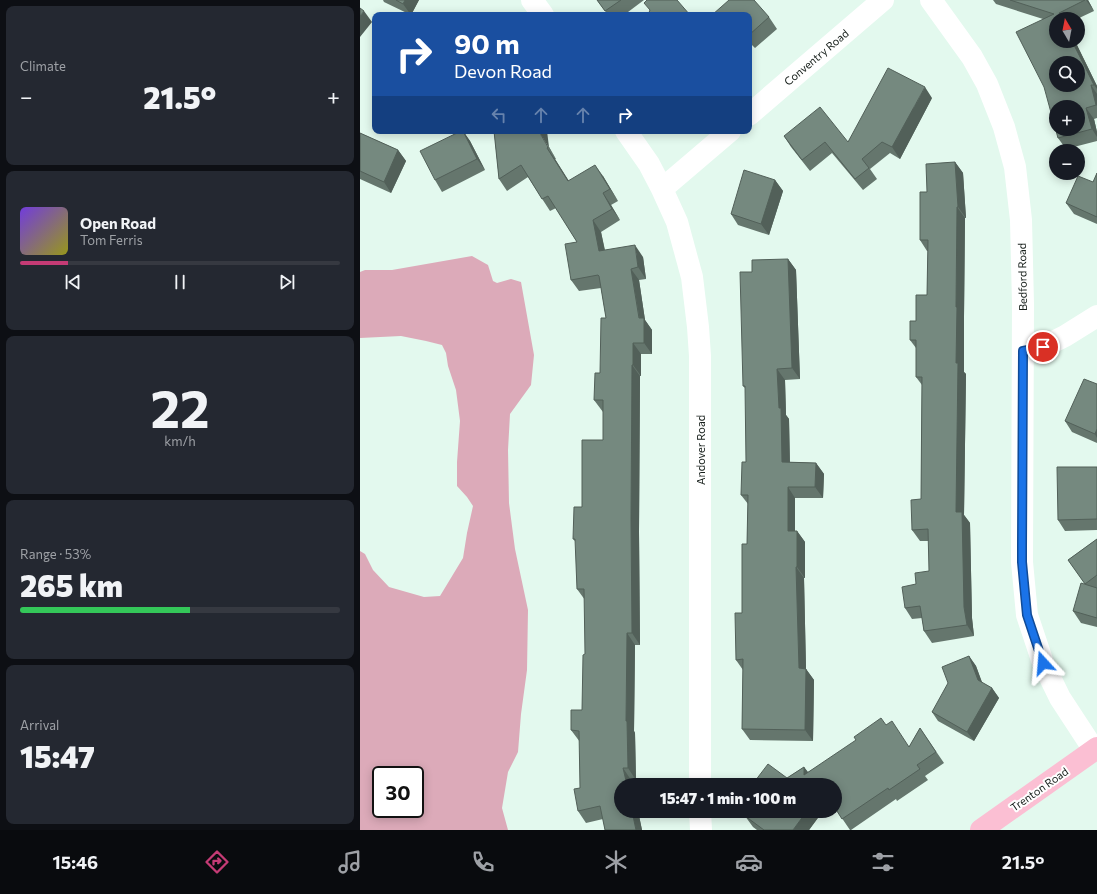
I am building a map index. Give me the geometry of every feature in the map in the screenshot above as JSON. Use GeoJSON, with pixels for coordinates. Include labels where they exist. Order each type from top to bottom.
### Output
{"type":"FeatureCollection","features":[{"type":"Feature","properties":{"kind":"main road","name":"Trenton Road"},"geometry":{"type":"LineString","coordinates":[[981,830],[1095,749]]}},
{"type":"Feature","properties":{"kind":"street","name":"Conventry Road"},"geometry":{"type":"LineString","coordinates":[[752,112],[883,0]]}},
{"type":"Feature","properties":{"kind":"street","name":"Bedford Road"},"geometry":{"type":"LineString","coordinates":[[931,0],[972,58],[987,84],[1004,127],[1015,166],[1021,220],[1023,304],[1022,562],[1027,615],[1043,663],[1060,698],[1095,749]]}},
{"type":"Feature","properties":{"kind":"street","name":"Andover Road"},"geometry":{"type":"LineString","coordinates":[[628,134],[649,164],[677,222],[692,277],[698,327],[700,356],[700,778]]}},
{"type":"Feature","properties":{"kind":"street"},"geometry":{"type":"LineString","coordinates":[[662,189],[726,134]]}},
{"type":"Feature","properties":{"kind":"street"},"geometry":{"type":"LineString","coordinates":[[1023,351],[1043,347],[1054,342],[1097,316]]}},
{"type":"Feature","properties":{"kind":"street"},"geometry":{"type":"LineString","coordinates":[[700,818],[701,830]]}},
{"type":"Feature","properties":{"kind":"shaded area"},"geometry":{"type":"Polygon","coordinates":[[[472,256],[488,265],[493,281],[497,283],[511,279],[521,282],[534,355],[531,385],[510,414],[508,450],[509,503],[515,549],[528,610],[527,670],[518,752],[508,772],[502,808],[508,830],[360,830],[360,551],[365,554],[373,570],[389,587],[424,597],[440,596],[463,558],[473,506],[457,486],[460,421],[456,390],[448,366],[446,353],[442,345],[401,336],[360,338],[360,272],[365,270],[392,270],[472,256]]]}},
{"type":"Feature","properties":{"kind":"building"},"geometry":{"type":"Polygon","coordinates":[[[396,0],[405,0],[403,4],[396,0]]]}},
{"type":"Feature","properties":{"kind":"building"},"geometry":{"type":"Polygon","coordinates":[[[597,0],[621,0],[605,11],[597,0]]]}},
{"type":"Feature","properties":{"kind":"building"},"geometry":{"type":"Polygon","coordinates":[[[647,0],[677,0],[687,12],[649,12],[650,10],[644,3],[647,0]]]}},
{"type":"Feature","properties":{"kind":"building"},"geometry":{"type":"Polygon","coordinates":[[[729,0],[754,0],[769,17],[752,32],[752,12],[715,12],[729,0]]]}},
{"type":"Feature","properties":{"kind":"building"},"geometry":{"type":"Polygon","coordinates":[[[1010,0],[1085,0],[1061,12],[1049,12],[1010,0]]]}},
{"type":"Feature","properties":{"kind":"building"},"geometry":{"type":"Polygon","coordinates":[[[360,8],[364,11],[360,16],[360,8]]]}},
{"type":"Feature","properties":{"kind":"building"},"geometry":{"type":"Polygon","coordinates":[[[1049,16],[1049,48],[1076,48],[1080,56],[1049,56],[1049,92],[1085,92],[1085,67],[1094,85],[1091,85],[1096,105],[1086,108],[1092,129],[1085,131],[1085,100],[1049,100],[1049,105],[1044,87],[1016,32],[1049,16]]]}},
{"type":"Feature","properties":{"kind":"building"},"geometry":{"type":"Polygon","coordinates":[[[888,68],[925,87],[892,147],[882,142],[862,159],[869,168],[855,179],[825,142],[802,160],[784,136],[820,107],[848,142],[888,68]]]}},
{"type":"Feature","properties":{"kind":"building"},"geometry":{"type":"Polygon","coordinates":[[[360,133],[398,150],[384,182],[360,171],[360,133]]]}},
{"type":"Feature","properties":{"kind":"building"},"geometry":{"type":"Polygon","coordinates":[[[455,134],[464,134],[477,159],[435,180],[420,151],[455,134]]]}},
{"type":"Feature","properties":{"kind":"building"},"geometry":{"type":"Polygon","coordinates":[[[494,134],[541,134],[548,147],[547,148],[568,181],[595,165],[610,189],[603,193],[612,209],[593,220],[599,251],[635,245],[638,267],[631,269],[639,318],[644,318],[644,343],[633,343],[631,520],[632,633],[627,633],[626,721],[628,768],[623,768],[625,778],[614,778],[614,818],[633,818],[636,830],[605,830],[600,806],[578,811],[574,789],[580,788],[579,731],[571,730],[571,710],[582,710],[583,655],[585,654],[584,589],[577,589],[575,539],[573,539],[574,507],[582,507],[582,440],[603,440],[603,400],[594,400],[595,373],[600,373],[601,318],[606,318],[599,276],[571,280],[565,244],[577,242],[548,196],[542,199],[521,165],[499,179],[494,134]]]}},
{"type":"Feature","properties":{"kind":"building"},"geometry":{"type":"Polygon","coordinates":[[[955,162],[958,207],[956,307],[956,363],[958,363],[956,512],[962,512],[964,607],[967,625],[924,631],[920,606],[905,608],[902,587],[916,584],[915,573],[929,571],[928,529],[912,530],[911,500],[921,499],[922,377],[916,377],[916,340],[910,340],[910,321],[916,321],[916,295],[927,295],[928,240],[920,240],[920,192],[927,192],[926,164],[955,162]]]}},
{"type":"Feature","properties":{"kind":"building"},"geometry":{"type":"Polygon","coordinates":[[[744,170],[775,180],[761,224],[731,214],[744,170]]]}},
{"type":"Feature","properties":{"kind":"building"},"geometry":{"type":"Polygon","coordinates":[[[1097,173],[1097,217],[1066,203],[1076,180],[1085,179],[1093,182],[1097,173]]]}},
{"type":"Feature","properties":{"kind":"building"},"geometry":{"type":"Polygon","coordinates":[[[788,259],[792,368],[777,369],[779,408],[781,408],[782,462],[816,463],[815,487],[788,487],[788,531],[797,531],[796,567],[799,668],[806,669],[805,730],[742,729],[743,659],[736,660],[735,613],[742,613],[742,544],[747,544],[748,495],[741,495],[742,462],[746,462],[745,386],[743,386],[740,272],[752,272],[752,260],[788,259]]]}},
{"type":"Feature","properties":{"kind":"building"},"geometry":{"type":"Polygon","coordinates":[[[1084,379],[1097,384],[1097,429],[1095,434],[1065,421],[1084,379]]]}},
{"type":"Feature","properties":{"kind":"building"},"geometry":{"type":"Polygon","coordinates":[[[1057,467],[1097,467],[1097,519],[1058,520],[1057,467]]]}},
{"type":"Feature","properties":{"kind":"building"},"geometry":{"type":"Polygon","coordinates":[[[1097,539],[1097,575],[1085,584],[1068,560],[1097,539]]]}},
{"type":"Feature","properties":{"kind":"building"},"geometry":{"type":"Polygon","coordinates":[[[1081,583],[1097,588],[1097,618],[1073,611],[1081,583]]]}},
{"type":"Feature","properties":{"kind":"building"},"geometry":{"type":"Polygon","coordinates":[[[969,656],[978,680],[992,688],[967,732],[932,712],[948,683],[942,667],[969,656]]]}},
{"type":"Feature","properties":{"kind":"building"},"geometry":{"type":"Polygon","coordinates":[[[881,718],[886,725],[892,721],[909,747],[920,728],[936,752],[917,765],[920,769],[889,790],[888,788],[842,819],[842,778],[787,778],[804,767],[804,775],[856,740],[854,737],[881,718]]]}},
{"type":"Feature","properties":{"kind":"building"},"geometry":{"type":"Polygon","coordinates":[[[768,764],[787,778],[757,778],[768,764]]]}},
{"type":"Feature","properties":{"kind":"building"},"geometry":{"type":"Polygon","coordinates":[[[748,818],[802,818],[793,830],[764,830],[748,818]]]}},
{"type":"Feature","properties":{"kind":"route"},"geometry":{"type":"LineString","coordinates":[[1043,347],[1023,351],[1022,562],[1027,615],[1043,663]]}}]}
